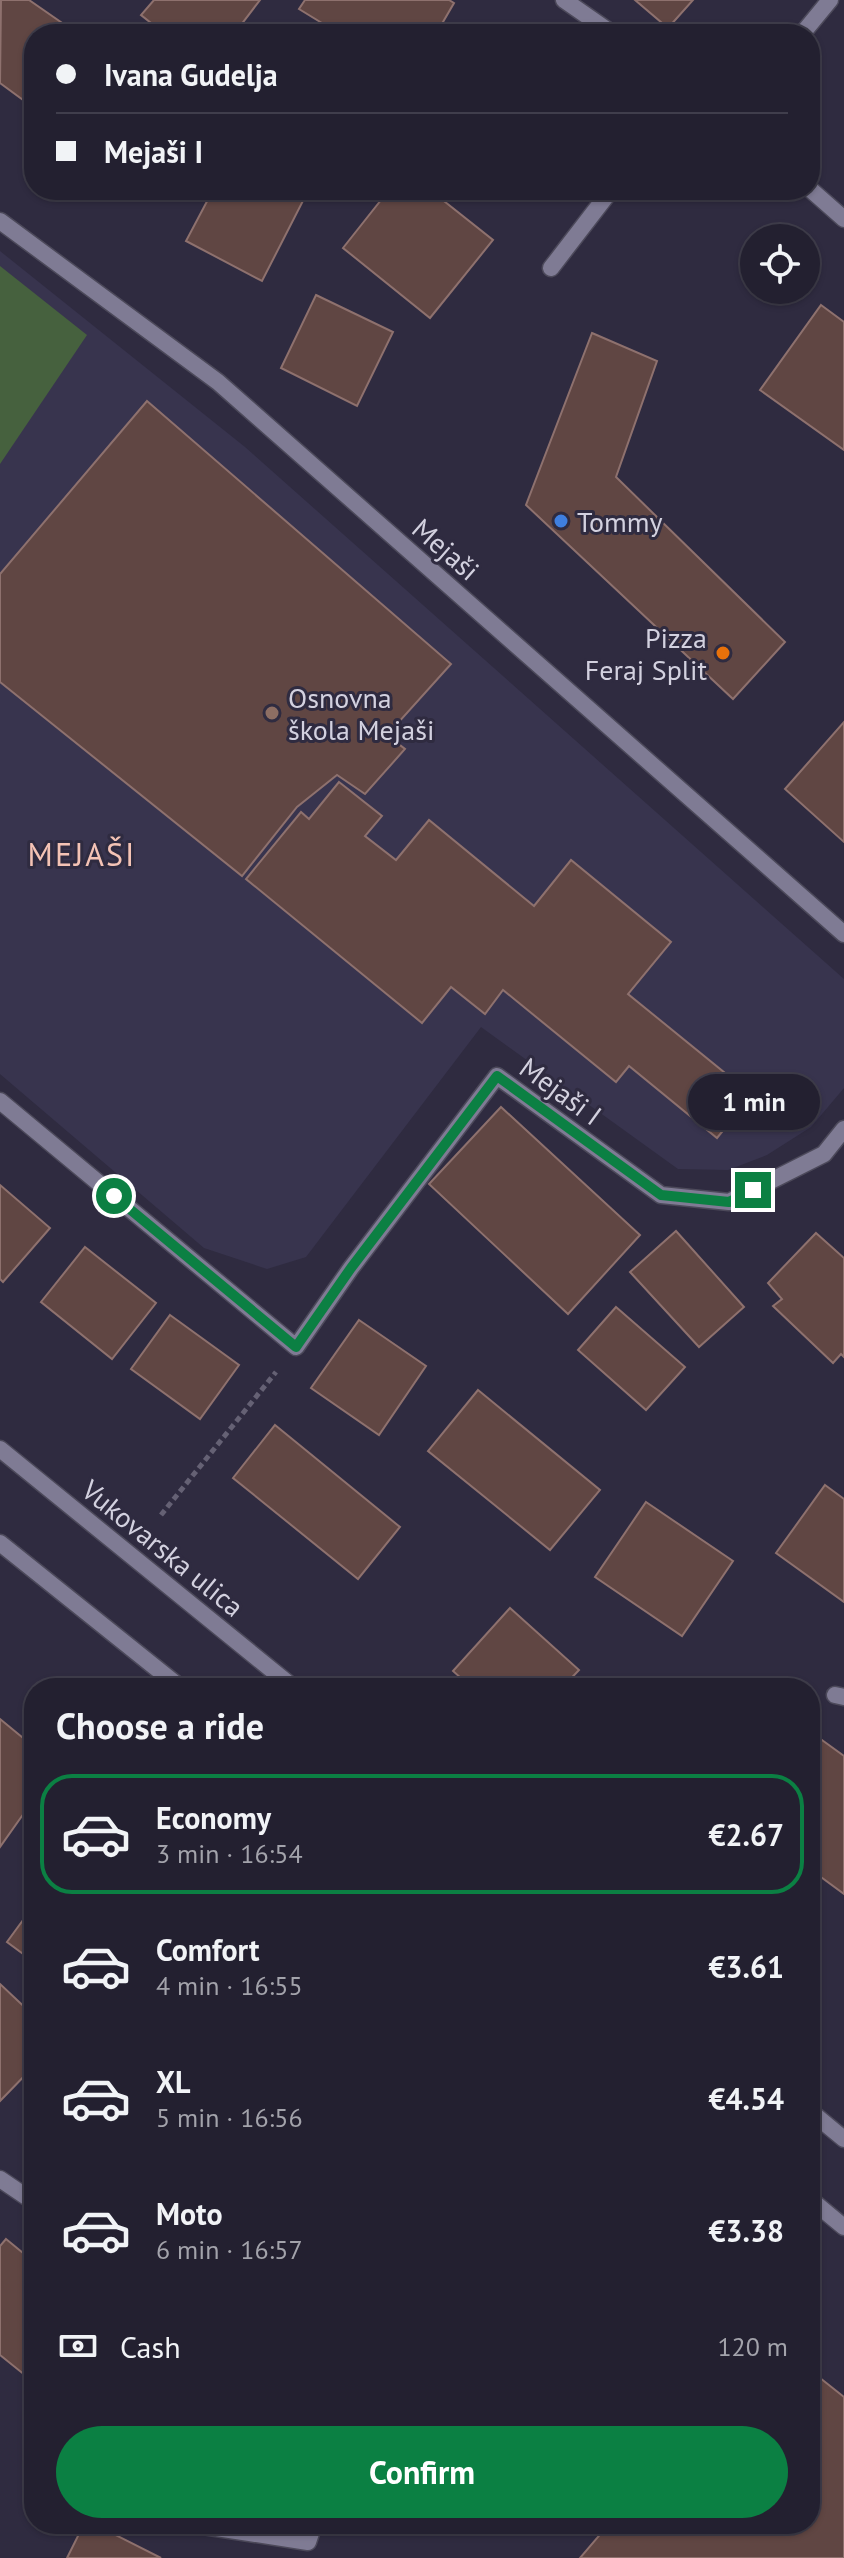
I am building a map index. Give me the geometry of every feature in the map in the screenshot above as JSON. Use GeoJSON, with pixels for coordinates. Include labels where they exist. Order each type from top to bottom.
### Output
{"type":"FeatureCollection","features":[{"type":"Feature","properties":{"kind":"street"},"geometry":{"type":"LineString","coordinates":[[564,0],[599,24]]}},
{"type":"Feature","properties":{"kind":"street"},"geometry":{"type":"LineString","coordinates":[[810,24],[830,0]]}},
{"type":"Feature","properties":{"kind":"street"},"geometry":{"type":"LineString","coordinates":[[820,198],[844,219]]}},
{"type":"Feature","properties":{"kind":"street"},"geometry":{"type":"LineString","coordinates":[[551,268],[603,200]]}},
{"type":"Feature","properties":{"kind":"street","name":"Mejaši"},"geometry":{"type":"LineString","coordinates":[[0,221],[218,382],[844,934]]}},
{"type":"Feature","properties":{"kind":"street","name":"Mejaši I"},"geometry":{"type":"LineString","coordinates":[[296,1347],[351,1268],[497,1076],[661,1195],[729,1202],[824,1154],[844,1129]]}},
{"type":"Feature","properties":{"kind":"street"},"geometry":{"type":"LineString","coordinates":[[0,1101],[296,1347]]}},
{"type":"Feature","properties":{"kind":"street","name":"Vukovarska ulica"},"geometry":{"type":"LineString","coordinates":[[0,1449],[282,1678]]}},
{"type":"Feature","properties":{"kind":"street"},"geometry":{"type":"LineString","coordinates":[[0,1543],[169,1678]]}},
{"type":"Feature","properties":{"kind":"street"},"geometry":{"type":"LineString","coordinates":[[820,2119],[844,2139]]}},
{"type":"Feature","properties":{"kind":"street"},"geometry":{"type":"LineString","coordinates":[[0,2179],[24,2195]]}},
{"type":"Feature","properties":{"kind":"street"},"geometry":{"type":"LineString","coordinates":[[820,2207],[844,2227]]}},
{"type":"Feature","properties":{"kind":"street"},"geometry":{"type":"LineString","coordinates":[[256,2534],[308,2542],[311,2534]]}},
{"type":"Feature","properties":{"kind":"path"},"geometry":{"type":"LineString","coordinates":[[161,1515],[296,1347]]}},
{"type":"Feature","properties":{"kind":"shaded area","name":"Osnovna škola Mejaši"},"geometry":{"type":"Polygon","coordinates":[[[0,251],[245,447],[844,979],[844,1088],[811,1127],[767,1155],[728,1170],[678,1169],[481,1027],[306,1257],[267,1269],[204,1248],[0,1074],[0,251]]]}},
{"type":"Feature","properties":{"kind":"green space"},"geometry":{"type":"Polygon","coordinates":[[[0,266],[87,335],[0,464],[0,266]]]}},
{"type":"Feature","properties":{"kind":"building"},"geometry":{"type":"Polygon","coordinates":[[[1,0],[29,0],[64,24],[24,24],[24,101],[0,83],[1,0]]]}},
{"type":"Feature","properties":{"kind":"building"},"geometry":{"type":"Polygon","coordinates":[[[154,0],[260,0],[242,24],[152,24],[141,15],[154,0]]]}},
{"type":"Feature","properties":{"kind":"building"},"geometry":{"type":"Polygon","coordinates":[[[305,0],[449,0],[454,3],[442,24],[324,24],[299,9],[305,0]]]}},
{"type":"Feature","properties":{"kind":"building"},"geometry":{"type":"Polygon","coordinates":[[[635,0],[693,0],[672,24],[663,24],[635,0]]]}},
{"type":"Feature","properties":{"kind":"building"},"geometry":{"type":"Polygon","coordinates":[[[208,200],[303,200],[262,281],[186,241],[208,200]]]}},
{"type":"Feature","properties":{"kind":"building"},"geometry":{"type":"Polygon","coordinates":[[[381,200],[443,200],[493,240],[430,318],[343,248],[381,200]]]}},
{"type":"Feature","properties":{"kind":"building"},"geometry":{"type":"Polygon","coordinates":[[[316,295],[393,332],[357,406],[281,368],[316,295]]]}},
{"type":"Feature","properties":{"kind":"building"},"geometry":{"type":"Polygon","coordinates":[[[821,305],[844,322],[844,450],[760,390],[821,305]]]}},
{"type":"Feature","properties":{"kind":"building"},"geometry":{"type":"Polygon","coordinates":[[[592,333],[657,361],[616,477],[785,642],[733,699],[526,505],[592,333]]]}},
{"type":"Feature","properties":{"kind":"building"},"geometry":{"type":"Polygon","coordinates":[[[147,401],[451,664],[387,735],[405,749],[365,794],[337,775],[297,807],[242,876],[0,682],[0,574],[147,401]]]}},
{"type":"Feature","properties":{"kind":"building"},"geometry":{"type":"Polygon","coordinates":[[[844,722],[844,842],[785,789],[844,722]]]}},
{"type":"Feature","properties":{"kind":"building"},"geometry":{"type":"Polygon","coordinates":[[[339,782],[382,816],[365,836],[396,860],[429,820],[534,906],[571,860],[671,942],[628,994],[752,1095],[717,1138],[629,1066],[616,1082],[503,990],[485,1014],[451,987],[422,1023],[246,879],[301,812],[309,819],[339,782]]]}},
{"type":"Feature","properties":{"kind":"building"},"geometry":{"type":"Polygon","coordinates":[[[501,1107],[640,1235],[568,1314],[429,1184],[501,1107]]]}},
{"type":"Feature","properties":{"kind":"building"},"geometry":{"type":"Polygon","coordinates":[[[0,1185],[50,1228],[3,1282],[0,1279],[0,1185]]]}},
{"type":"Feature","properties":{"kind":"building"},"geometry":{"type":"Polygon","coordinates":[[[676,1231],[744,1307],[699,1347],[630,1272],[676,1231]]]}},
{"type":"Feature","properties":{"kind":"building"},"geometry":{"type":"Polygon","coordinates":[[[816,1233],[844,1258],[844,1357],[841,1354],[833,1363],[773,1306],[782,1299],[768,1283],[816,1233]]]}},
{"type":"Feature","properties":{"kind":"building"},"geometry":{"type":"Polygon","coordinates":[[[85,1247],[156,1303],[112,1359],[41,1302],[85,1247]]]}},
{"type":"Feature","properties":{"kind":"building"},"geometry":{"type":"Polygon","coordinates":[[[616,1307],[685,1367],[646,1410],[578,1350],[616,1307]]]}},
{"type":"Feature","properties":{"kind":"building"},"geometry":{"type":"Polygon","coordinates":[[[170,1315],[239,1365],[200,1419],[131,1369],[170,1315]]]}},
{"type":"Feature","properties":{"kind":"building"},"geometry":{"type":"Polygon","coordinates":[[[359,1320],[426,1366],[379,1435],[311,1388],[359,1320]]]}},
{"type":"Feature","properties":{"kind":"building"},"geometry":{"type":"Polygon","coordinates":[[[478,1390],[600,1490],[550,1550],[428,1451],[478,1390]]]}},
{"type":"Feature","properties":{"kind":"building"},"geometry":{"type":"Polygon","coordinates":[[[275,1425],[400,1527],[358,1579],[233,1478],[275,1425]]]}},
{"type":"Feature","properties":{"kind":"building"},"geometry":{"type":"Polygon","coordinates":[[[825,1485],[844,1499],[844,1602],[776,1553],[825,1485]]]}},
{"type":"Feature","properties":{"kind":"building"},"geometry":{"type":"Polygon","coordinates":[[[646,1502],[733,1561],[682,1636],[595,1577],[646,1502]]]}},
{"type":"Feature","properties":{"kind":"building"},"geometry":{"type":"Polygon","coordinates":[[[510,1608],[579,1670],[571,1678],[461,1678],[453,1671],[510,1608]]]}},
{"type":"Feature","properties":{"kind":"building"},"geometry":{"type":"Polygon","coordinates":[[[0,1719],[24,1739],[24,1813],[0,1847],[0,1719]]]}},
{"type":"Feature","properties":{"kind":"building"},"geometry":{"type":"Polygon","coordinates":[[[820,1739],[844,1756],[844,1894],[820,1876],[820,1739]]]}},
{"type":"Feature","properties":{"kind":"building"},"geometry":{"type":"Polygon","coordinates":[[[24,1919],[24,1955],[7,1942],[24,1919]]]}},
{"type":"Feature","properties":{"kind":"building"},"geometry":{"type":"Polygon","coordinates":[[[0,1984],[24,2007],[24,2076],[0,2101],[0,1984]]]}},
{"type":"Feature","properties":{"kind":"building"},"geometry":{"type":"Polygon","coordinates":[[[6,2239],[24,2254],[24,2374],[0,2355],[0,2246],[6,2239]]]}},
{"type":"Feature","properties":{"kind":"building"},"geometry":{"type":"Polygon","coordinates":[[[820,2378],[844,2397],[844,2558],[580,2558],[600,2534],[820,2534],[820,2378]]]}},
{"type":"Feature","properties":{"kind":"building"},"geometry":{"type":"Polygon","coordinates":[[[79,2534],[114,2534],[161,2558],[67,2558],[79,2534]]]}},
{"type":"Feature","properties":{"kind":"place","name":"Tommy"},"geometry":{"type":"Point","coordinates":[561,521]}},
{"type":"Feature","properties":{"kind":"place","name":"Pizza Feraj Split"},"geometry":{"type":"Point","coordinates":[723,653]}},
{"type":"Feature","properties":{"kind":"place","name":"Osnovna škola Mejaši"},"geometry":{"type":"Point","coordinates":[272,713]}},
{"type":"Feature","properties":{"kind":"district","name":"MEJAŠI"},"geometry":{"type":"Point","coordinates":[82,854]}},
{"type":"Feature","properties":{"kind":"route"},"geometry":{"type":"LineString","coordinates":[[114,1196],[296,1347],[351,1268],[497,1076],[661,1195],[729,1202],[753,1190]]}}]}
